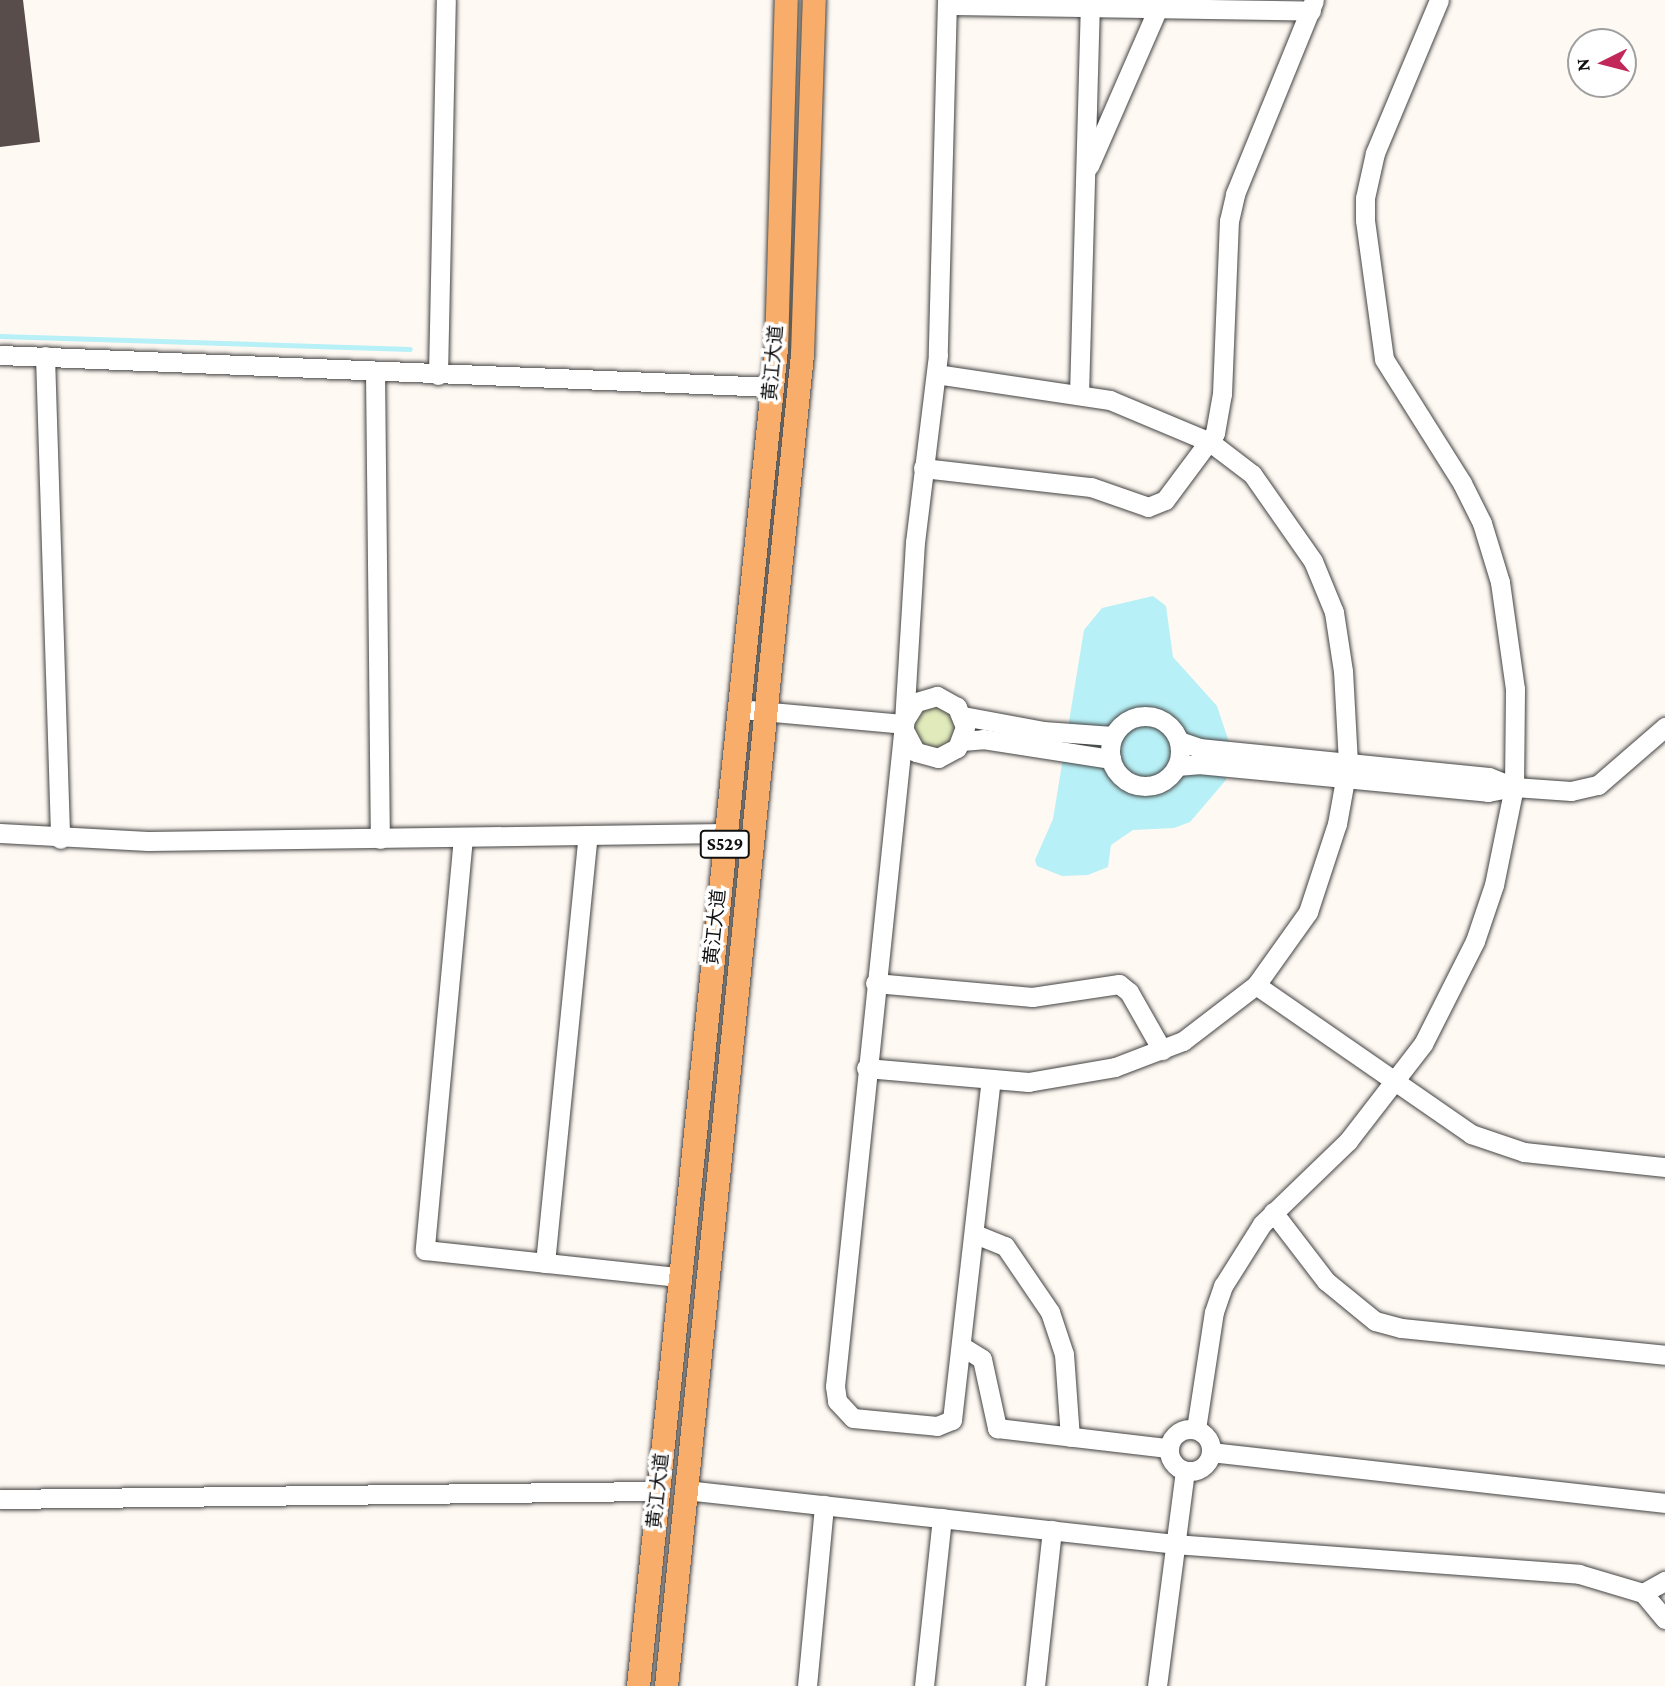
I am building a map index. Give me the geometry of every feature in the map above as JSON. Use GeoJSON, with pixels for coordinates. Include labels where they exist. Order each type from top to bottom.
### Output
{"type":"FeatureCollection","features":[{"type":"Feature","properties":{"kind":"main road","name":"黄江大道"},"geometry":{"type":"LineString","coordinates":[[638,1686],[772,387],[786,0]]}},
{"type":"Feature","properties":{"kind":"main road","name":"黄江大道"},"geometry":{"type":"LineString","coordinates":[[666,1686],[803,354],[814,0]]}},
{"type":"Feature","properties":{"kind":"street"},"geometry":{"type":"LineString","coordinates":[[438,375],[446,0]]}},
{"type":"Feature","properties":{"kind":"street"},"geometry":{"type":"LineString","coordinates":[[1196,1429],[1214,1311],[1236,1260],[1273,1213],[1348,1141],[1396,1084],[1434,1024],[1475,941],[1494,885],[1514,787],[1515,690],[1500,582],[1482,523],[1462,483],[1384,359],[1365,220],[1376,153],[1439,0]]}},
{"type":"Feature","properties":{"kind":"street"},"geometry":{"type":"LineString","coordinates":[[923,468],[1091,487],[1154,507],[1210,442],[1222,394],[1226,258],[1235,194],[1312,6],[1157,10],[947,3],[941,310],[936,374],[923,468],[909,608],[904,724],[866,1068],[837,1401],[853,1418],[946,1425],[956,1412],[991,1080]]}},
{"type":"Feature","properties":{"kind":"street"},"geometry":{"type":"LineString","coordinates":[[1079,395],[1090,7]]}},
{"type":"Feature","properties":{"kind":"street"},"geometry":{"type":"LineString","coordinates":[[1085,176],[1157,10]]}},
{"type":"Feature","properties":{"kind":"street"},"geometry":{"type":"LineString","coordinates":[[0,355],[772,387]]}},
{"type":"Feature","properties":{"kind":"street"},"geometry":{"type":"LineString","coordinates":[[46,356],[60,839]]}},
{"type":"Feature","properties":{"kind":"street"},"geometry":{"type":"LineString","coordinates":[[375,372],[380,839]]}},
{"type":"Feature","properties":{"kind":"street"},"geometry":{"type":"LineString","coordinates":[[866,1068],[991,1080],[1056,1079],[1115,1067],[1183,1041],[1256,985],[1308,912],[1324,872],[1347,771],[1343,671],[1334,612],[1313,561],[1252,474],[1210,442],[1154,415],[1079,395],[936,374]]}},
{"type":"Feature","properties":{"kind":"street"},"geometry":{"type":"LineString","coordinates":[[962,741],[963,716],[953,702],[931,696],[911,706],[904,724],[911,748],[926,757],[948,755],[962,741],[976,738],[1113,736]]}},
{"type":"Feature","properties":{"kind":"street"},"geometry":{"type":"LineString","coordinates":[[739,709],[904,724]]}},
{"type":"Feature","properties":{"kind":"street"},"geometry":{"type":"LineString","coordinates":[[963,716],[1111,759]]}},
{"type":"Feature","properties":{"kind":"street"},"geometry":{"type":"LineString","coordinates":[[1179,741],[1177,766],[1164,781],[1142,787],[1122,778],[1111,759],[1113,736],[1124,723],[1147,716],[1166,723],[1179,741],[1231,759],[1347,771],[1489,777],[1514,787],[1571,791],[1598,785],[1665,727]]}},
{"type":"Feature","properties":{"kind":"street"},"geometry":{"type":"LineString","coordinates":[[1177,766],[1231,759]]}},
{"type":"Feature","properties":{"kind":"street"},"geometry":{"type":"LineString","coordinates":[[0,832],[60,839],[380,839],[726,833]]}},
{"type":"Feature","properties":{"kind":"street"},"geometry":{"type":"LineString","coordinates":[[545,1262],[588,835]]}},
{"type":"Feature","properties":{"kind":"street"},"geometry":{"type":"LineString","coordinates":[[463,837],[425,1250],[679,1277]]}},
{"type":"Feature","properties":{"kind":"street"},"geometry":{"type":"LineString","coordinates":[[875,983],[1032,997],[1119,984],[1129,992],[1162,1050]]}},
{"type":"Feature","properties":{"kind":"street"},"geometry":{"type":"LineString","coordinates":[[1256,985],[1471,1134],[1524,1152],[1665,1167]]}},
{"type":"Feature","properties":{"kind":"street"},"geometry":{"type":"LineString","coordinates":[[1273,1213],[1326,1281],[1375,1321],[1401,1328],[1665,1355]]}},
{"type":"Feature","properties":{"kind":"street"},"geometry":{"type":"LineString","coordinates":[[975,1234],[1005,1246],[1050,1312],[1064,1354],[1070,1437]]}},
{"type":"Feature","properties":{"kind":"street"},"geometry":{"type":"LineString","coordinates":[[963,1347],[982,1359],[997,1428],[1168,1448]]}},
{"type":"Feature","properties":{"kind":"street"},"geometry":{"type":"LineString","coordinates":[[1196,1429],[1208,1437],[1211,1452],[1202,1468],[1185,1471],[1172,1462],[1168,1448],[1178,1432],[1196,1429]]}},
{"type":"Feature","properties":{"kind":"street"},"geometry":{"type":"LineString","coordinates":[[1211,1452],[1665,1503]]}},
{"type":"Feature","properties":{"kind":"street"},"geometry":{"type":"LineString","coordinates":[[1157,1686],[1185,1471]]}},
{"type":"Feature","properties":{"kind":"street"},"geometry":{"type":"LineString","coordinates":[[686,1490],[1174,1544],[1579,1574],[1643,1592],[1665,1619]]}},
{"type":"Feature","properties":{"kind":"street"},"geometry":{"type":"LineString","coordinates":[[0,1499],[658,1491]]}},
{"type":"Feature","properties":{"kind":"street"},"geometry":{"type":"LineString","coordinates":[[807,1686],[824,1505]]}},
{"type":"Feature","properties":{"kind":"street"},"geometry":{"type":"LineString","coordinates":[[924,1686],[942,1518]]}},
{"type":"Feature","properties":{"kind":"street"},"geometry":{"type":"LineString","coordinates":[[1035,1686],[1052,1530]]}},
{"type":"Feature","properties":{"kind":"street"},"geometry":{"type":"LineString","coordinates":[[1643,1592],[1665,1581]]}},
{"type":"Feature","properties":{"kind":"green space"},"geometry":{"type":"Polygon","coordinates":[[[934,706],[949,712],[955,727],[949,742],[934,748],[919,742],[913,727],[919,712],[934,706]]]}},
{"type":"Feature","properties":{"kind":"water"},"geometry":{"type":"Polygon","coordinates":[[[1153,596],[1166,606],[1173,657],[1217,706],[1229,742],[1226,780],[1190,822],[1174,828],[1133,830],[1111,845],[1108,867],[1088,875],[1062,876],[1037,866],[1035,860],[1053,819],[1084,630],[1102,608],[1153,596]]]}},
{"type":"Feature","properties":{"kind":"building"},"geometry":{"type":"Polygon","coordinates":[[[0,0],[23,0],[40,142],[0,147],[0,0]]]}},
{"type":"Feature","properties":{"kind":"waterway"},"geometry":{"type":"LineString","coordinates":[[0,336],[410,349]]}}]}
